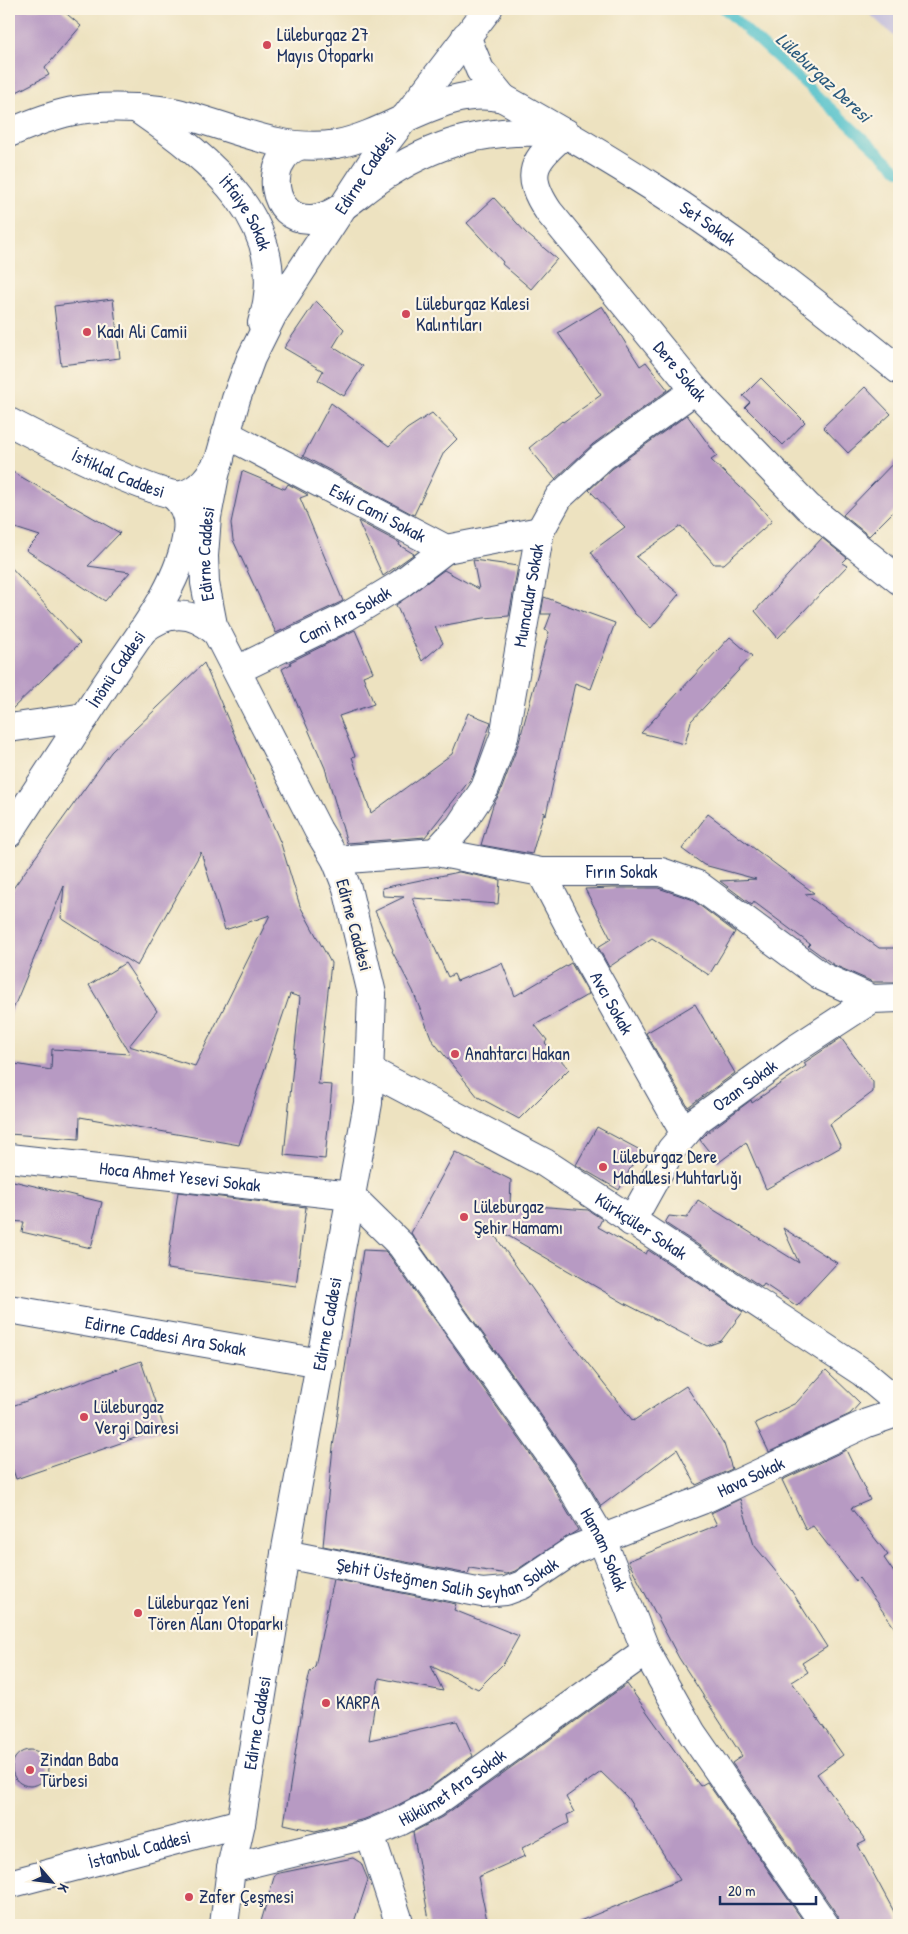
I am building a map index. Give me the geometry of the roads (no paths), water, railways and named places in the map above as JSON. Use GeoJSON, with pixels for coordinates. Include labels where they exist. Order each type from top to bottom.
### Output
{"type":"FeatureCollection","features":[{"type":"Feature","properties":{"kind":"street","name":"Set Sokak"},"geometry":{"type":"LineString","coordinates":[[477,22],[480,70],[503,98]]}},
{"type":"Feature","properties":{"kind":"street","name":"Edirne Caddesi"},"geometry":{"type":"LineString","coordinates":[[224,1925],[285,1554],[368,1103],[372,994],[347,888],[336,860],[318,830],[216,632],[210,615],[205,583],[204,546],[207,517],[223,447],[251,358],[274,314],[343,206],[401,121],[477,22]]}},
{"type":"Feature","properties":{"kind":"street","name":"Set Sokak"},"geometry":{"type":"LineString","coordinates":[[401,121],[440,104],[468,96],[488,94],[503,98],[566,133],[658,190],[750,255],[899,370]]}},
{"type":"Feature","properties":{"kind":"street"},"geometry":{"type":"LineString","coordinates":[[9,133],[52,115],[92,107],[136,108],[184,115],[267,140],[299,146],[337,144],[381,131],[401,121]]}},
{"type":"Feature","properties":{"kind":"street","name":"İtfaiye Sokak"},"geometry":{"type":"LineString","coordinates":[[136,108],[176,136],[208,162],[232,188],[255,223],[263,241],[269,266],[269,290],[265,314],[251,358]]}},
{"type":"Feature","properties":{"kind":"street"},"geometry":{"type":"LineString","coordinates":[[299,146],[284,154],[277,169],[275,187],[282,204],[291,213],[310,219],[322,217],[343,206],[394,170],[448,143],[500,132],[533,130],[566,133]]}},
{"type":"Feature","properties":{"kind":"street","name":"Dere Sokak"},"geometry":{"type":"LineString","coordinates":[[566,133],[546,150],[535,168],[533,183],[539,198],[582,254],[695,390],[808,507],[899,580]]}},
{"type":"Feature","properties":{"kind":"street","name":"Mumcular Sokak"},"geometry":{"type":"LineString","coordinates":[[436,852],[459,827],[485,788],[504,737],[540,531],[559,497],[602,457],[695,390]]}},
{"type":"Feature","properties":{"kind":"street","name":"İstiklal Caddesi"},"geometry":{"type":"LineString","coordinates":[[9,422],[118,474],[173,495],[185,494],[198,487],[223,447]]}},
{"type":"Feature","properties":{"kind":"street","name":"Eski Cami Sokak"},"geometry":{"type":"LineString","coordinates":[[223,447],[446,549],[540,531]]}},
{"type":"Feature","properties":{"kind":"street","name":"İnönü Caddesi"},"geometry":{"type":"LineString","coordinates":[[9,833],[174,577],[186,540],[186,515],[181,503],[173,495]]}},
{"type":"Feature","properties":{"kind":"street","name":"Cami Ara Sokak"},"geometry":{"type":"LineString","coordinates":[[237,670],[346,617],[399,585],[446,549]]}},
{"type":"Feature","properties":{"kind":"street"},"geometry":{"type":"LineString","coordinates":[[139,634],[159,620],[180,614],[200,619],[216,632]]}},
{"type":"Feature","properties":{"kind":"street"},"geometry":{"type":"LineString","coordinates":[[9,728],[85,716]]}},
{"type":"Feature","properties":{"kind":"street","name":"Fırın Sokak"},"geometry":{"type":"LineString","coordinates":[[336,860],[436,852],[541,872],[661,872],[698,885],[821,976],[872,999]]}},
{"type":"Feature","properties":{"kind":"street","name":"Avcı Sokak"},"geometry":{"type":"LineString","coordinates":[[541,872],[584,954],[685,1134]]}},
{"type":"Feature","properties":{"kind":"street"},"geometry":{"type":"LineString","coordinates":[[872,999],[899,998]]}},
{"type":"Feature","properties":{"kind":"street","name":"Ozan Sokak"},"geometry":{"type":"LineString","coordinates":[[631,1222],[670,1150],[696,1121],[797,1048],[872,999]]}},
{"type":"Feature","properties":{"kind":"street","name":"Kürkçüler Sokak"},"geometry":{"type":"LineString","coordinates":[[369,1070],[545,1163],[631,1222],[862,1372],[899,1403]]}},
{"type":"Feature","properties":{"kind":"street","name":"Hoca Ahmet Yesevi Sokak"},"geometry":{"type":"LineString","coordinates":[[9,1158],[352,1196]]}},
{"type":"Feature","properties":{"kind":"street","name":"Hamam Sokak"},"geometry":{"type":"LineString","coordinates":[[352,1196],[400,1245],[563,1473],[601,1537],[646,1651],[692,1733],[825,1925]]}},
{"type":"Feature","properties":{"kind":"street","name":"Edirne Caddesi Ara Sokak"},"geometry":{"type":"LineString","coordinates":[[9,1309],[321,1363]]}},
{"type":"Feature","properties":{"kind":"street","name":"Hava Sokak"},"geometry":{"type":"LineString","coordinates":[[601,1537],[702,1500],[867,1423],[899,1412]]}},
{"type":"Feature","properties":{"kind":"street","name":"Şehit Üsteğmen Salih Seyhan Sokak"},"geometry":{"type":"LineString","coordinates":[[285,1554],[482,1593],[506,1591],[522,1585],[574,1549],[601,1537]]}},
{"type":"Feature","properties":{"kind":"street","name":"Hükümet Ara Sokak"},"geometry":{"type":"LineString","coordinates":[[232,1868],[370,1834],[401,1821],[433,1804],[646,1651]]}},
{"type":"Feature","properties":{"kind":"street","name":"İstanbul Caddesi"},"geometry":{"type":"LineString","coordinates":[[9,1884],[242,1824]]}},
{"type":"Feature","properties":{"kind":"street"},"geometry":{"type":"LineString","coordinates":[[370,1834],[400,1925]]}},
{"type":"Feature","properties":{"kind":"waterway","name":"Lüleburgaz Deresi"},"geometry":{"type":"LineString","coordinates":[[724,9],[899,171]]}},
{"type":"Feature","properties":{"kind":"place","name":"Lüleburgaz 27 Mayıs Otoparkı"},"geometry":{"type":"Point","coordinates":[267,45]}},
{"type":"Feature","properties":{"kind":"place","name":"Lüleburgaz Kalesi Kalıntıları"},"geometry":{"type":"Point","coordinates":[406,314]}},
{"type":"Feature","properties":{"kind":"place","name":"Kadı Ali Camii"},"geometry":{"type":"Point","coordinates":[87,332]}},
{"type":"Feature","properties":{"kind":"place","name":"Anahtarcı Hakan"},"geometry":{"type":"Point","coordinates":[455,1054]}},
{"type":"Feature","properties":{"kind":"place","name":"Lüleburgaz Dere Mahallesi Muhtarlığı"},"geometry":{"type":"Point","coordinates":[603,1167]}},
{"type":"Feature","properties":{"kind":"place","name":"Lüleburgaz Şehir Hamamı"},"geometry":{"type":"Point","coordinates":[464,1217]}},
{"type":"Feature","properties":{"kind":"place","name":"Lüleburgaz Vergi Dairesi"},"geometry":{"type":"Point","coordinates":[84,1417]}},
{"type":"Feature","properties":{"kind":"place","name":"Lüleburgaz Yeni Tören Alanı Otoparkı"},"geometry":{"type":"Point","coordinates":[138,1613]}},
{"type":"Feature","properties":{"kind":"place","name":"KARPA"},"geometry":{"type":"Point","coordinates":[326,1703]}},
{"type":"Feature","properties":{"kind":"place","name":"Zindan Baba Türbesi"},"geometry":{"type":"Point","coordinates":[30,1770]}},
{"type":"Feature","properties":{"kind":"place","name":"Zafer Çeşmesi"},"geometry":{"type":"Point","coordinates":[189,1897]}}]}
